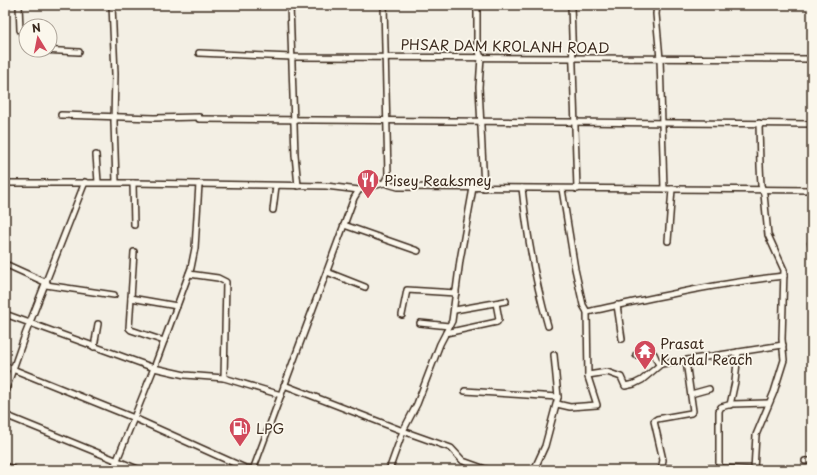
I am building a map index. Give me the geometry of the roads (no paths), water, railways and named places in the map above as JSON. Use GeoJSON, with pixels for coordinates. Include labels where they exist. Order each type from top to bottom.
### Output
{"type":"FeatureCollection","features":[{"type":"Feature","properties":{"kind":"street"},"geometry":{"type":"LineString","coordinates":[[19,5],[20,18]]}},
{"type":"Feature","properties":{"kind":"street"},"geometry":{"type":"LineString","coordinates":[[112,5],[115,74],[114,116],[116,182]]}},
{"type":"Feature","properties":{"kind":"street"},"geometry":{"type":"LineString","coordinates":[[290,5],[295,155],[298,186]]}},
{"type":"Feature","properties":{"kind":"street"},"geometry":{"type":"LineString","coordinates":[[384,5],[389,171],[384,183]]}},
{"type":"Feature","properties":{"kind":"street"},"geometry":{"type":"LineString","coordinates":[[477,5],[477,47],[481,57],[479,87],[484,188]]}},
{"type":"Feature","properties":{"kind":"street"},"geometry":{"type":"LineString","coordinates":[[571,5],[577,189]]}},
{"type":"Feature","properties":{"kind":"street"},"geometry":{"type":"LineString","coordinates":[[657,5],[656,14],[660,59],[664,189]]}},
{"type":"Feature","properties":{"kind":"street"},"geometry":{"type":"LineString","coordinates":[[58,51],[80,52]]}},
{"type":"Feature","properties":{"kind":"street","name":"PHSAR DAM KROLANH ROAD"},"geometry":{"type":"LineString","coordinates":[[198,53],[292,57],[386,56],[572,59],[812,59]]}},
{"type":"Feature","properties":{"kind":"street"},"geometry":{"type":"LineString","coordinates":[[61,114],[154,118],[812,124]]}},
{"type":"Feature","properties":{"kind":"street"},"geometry":{"type":"LineString","coordinates":[[686,361],[694,408],[691,413],[657,419],[654,421],[663,460],[662,469],[719,468],[754,470],[756,435],[783,367],[784,355],[784,276],[782,264],[768,235],[764,190],[760,166],[759,123]]}},
{"type":"Feature","properties":{"kind":"street"},"geometry":{"type":"LineString","coordinates":[[96,155],[98,182]]}},
{"type":"Feature","properties":{"kind":"street"},"geometry":{"type":"LineString","coordinates":[[5,392],[29,324],[85,182]]}},
{"type":"Feature","properties":{"kind":"street"},"geometry":{"type":"LineString","coordinates":[[133,182],[134,225]]}},
{"type":"Feature","properties":{"kind":"street"},"geometry":{"type":"LineString","coordinates":[[5,183],[133,182],[346,187],[359,190],[384,183],[398,187],[812,190]]}},
{"type":"Feature","properties":{"kind":"street"},"geometry":{"type":"LineString","coordinates":[[113,470],[154,368],[189,274],[195,248],[198,184]]}},
{"type":"Feature","properties":{"kind":"street"},"geometry":{"type":"LineString","coordinates":[[273,210],[276,186]]}},
{"type":"Feature","properties":{"kind":"street"},"geometry":{"type":"LineString","coordinates":[[389,470],[403,432],[418,404],[450,326],[455,310],[460,260],[473,188]]}},
{"type":"Feature","properties":{"kind":"street"},"geometry":{"type":"LineString","coordinates":[[522,188],[528,235],[541,302],[548,326]]}},
{"type":"Feature","properties":{"kind":"street"},"geometry":{"type":"LineString","coordinates":[[557,404],[570,407],[597,405],[588,375],[587,312],[583,305],[575,270],[562,189]]}},
{"type":"Feature","properties":{"kind":"street"},"geometry":{"type":"LineString","coordinates":[[668,241],[672,189]]}},
{"type":"Feature","properties":{"kind":"street"},"geometry":{"type":"LineString","coordinates":[[253,470],[344,225],[359,190]]}},
{"type":"Feature","properties":{"kind":"street"},"geometry":{"type":"LineString","coordinates":[[344,225],[418,251]]}},
{"type":"Feature","properties":{"kind":"street"},"geometry":{"type":"LineString","coordinates":[[134,252],[130,329],[164,340]]}},
{"type":"Feature","properties":{"kind":"street"},"geometry":{"type":"LineString","coordinates":[[5,264],[46,284],[114,295]]}},
{"type":"Feature","properties":{"kind":"street"},"geometry":{"type":"LineString","coordinates":[[327,272],[365,287]]}},
{"type":"Feature","properties":{"kind":"street"},"geometry":{"type":"LineString","coordinates":[[189,274],[218,278],[226,282],[224,378]]}},
{"type":"Feature","properties":{"kind":"street"},"geometry":{"type":"LineString","coordinates":[[587,312],[753,279],[784,276]]}},
{"type":"Feature","properties":{"kind":"street"},"geometry":{"type":"LineString","coordinates":[[402,316],[407,290],[456,293]]}},
{"type":"Feature","properties":{"kind":"street"},"geometry":{"type":"LineString","coordinates":[[131,298],[177,306]]}},
{"type":"Feature","properties":{"kind":"street"},"geometry":{"type":"LineString","coordinates":[[455,310],[506,302]]}},
{"type":"Feature","properties":{"kind":"street"},"geometry":{"type":"LineString","coordinates":[[446,333],[497,322],[499,319],[496,303]]}},
{"type":"Feature","properties":{"kind":"street"},"geometry":{"type":"LineString","coordinates":[[617,305],[622,339]]}},
{"type":"Feature","properties":{"kind":"street"},"geometry":{"type":"LineString","coordinates":[[5,314],[29,324],[154,368],[185,375],[224,378],[281,396]]}},
{"type":"Feature","properties":{"kind":"street"},"geometry":{"type":"LineString","coordinates":[[94,347],[98,324]]}},
{"type":"Feature","properties":{"kind":"street"},"geometry":{"type":"LineString","coordinates":[[420,324],[450,326]]}},
{"type":"Feature","properties":{"kind":"street"},"geometry":{"type":"LineString","coordinates":[[588,375],[608,372],[621,378],[625,386],[642,380],[661,364],[783,345]]}},
{"type":"Feature","properties":{"kind":"street"},"geometry":{"type":"LineString","coordinates":[[730,405],[736,382],[738,352]]}},
{"type":"Feature","properties":{"kind":"street"},"geometry":{"type":"LineString","coordinates":[[636,355],[654,354],[658,363],[661,364]]}},
{"type":"Feature","properties":{"kind":"street"},"geometry":{"type":"LineString","coordinates":[[534,470],[545,446],[557,404],[558,397],[554,355]]}},
{"type":"Feature","properties":{"kind":"street"},"geometry":{"type":"LineString","coordinates":[[5,366],[134,418],[245,468],[263,470]]}},
{"type":"Feature","properties":{"kind":"street"},"geometry":{"type":"LineString","coordinates":[[284,385],[403,432],[450,448],[463,461],[488,470]]}},
{"type":"Feature","properties":{"kind":"street"},"geometry":{"type":"LineString","coordinates":[[691,394],[709,389]]}},
{"type":"Feature","properties":{"kind":"street"},"geometry":{"type":"LineString","coordinates":[[465,391],[558,397]]}},
{"type":"Feature","properties":{"kind":"street"},"geometry":{"type":"LineString","coordinates":[[719,468],[719,411],[721,407],[730,405],[768,403]]}},
{"type":"Feature","properties":{"kind":"street"},"geometry":{"type":"LineString","coordinates":[[5,415],[140,470]]}},
{"type":"Feature","properties":{"kind":"street"},"geometry":{"type":"LineString","coordinates":[[805,461],[812,460]]}},
{"type":"Feature","properties":{"kind":"street"},"geometry":{"type":"LineString","coordinates":[[5,466],[15,470]]}},
{"type":"Feature","properties":{"kind":"place","name":"Pisey Reaksmey"},"geometry":{"type":"Point","coordinates":[368,200]}},
{"type":"Feature","properties":{"kind":"place","name":"Prasat Kandal Reach"},"geometry":{"type":"Point","coordinates":[645,370]}},
{"type":"Feature","properties":{"kind":"place","name":"LPG"},"geometry":{"type":"Point","coordinates":[240,448]}}]}
